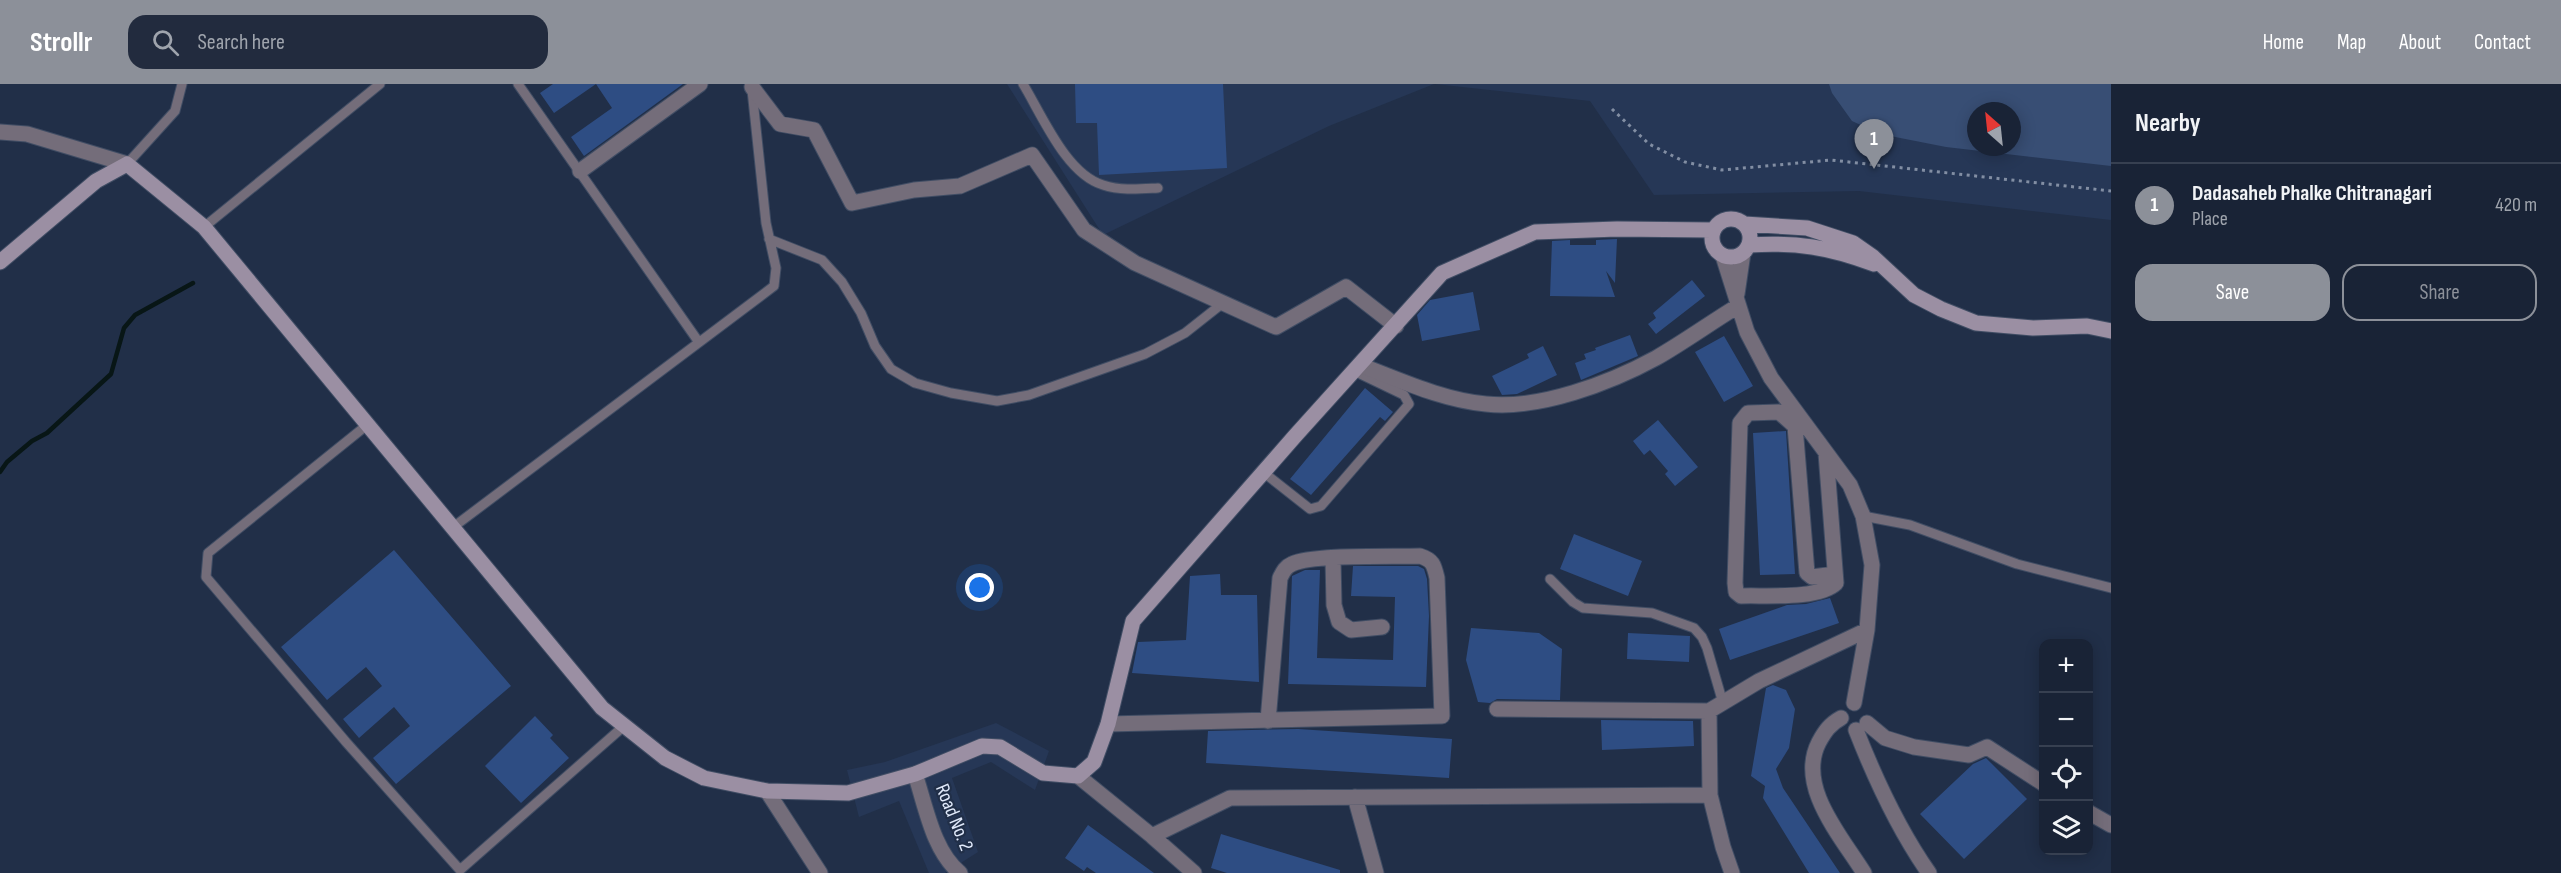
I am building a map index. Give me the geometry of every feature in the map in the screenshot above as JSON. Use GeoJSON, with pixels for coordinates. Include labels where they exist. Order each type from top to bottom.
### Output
{"type":"FeatureCollection","features":[{"type":"Feature","properties":{"kind":"street"},"geometry":{"type":"LineString","coordinates":[[579,171],[700,84]]}},
{"type":"Feature","properties":{"kind":"street"},"geometry":{"type":"LineString","coordinates":[[751,86],[780,124],[813,130],[852,203],[914,190],[960,186],[1032,155],[1084,230],[1135,263],[1276,327],[1346,287],[1396,326]]}},
{"type":"Feature","properties":{"kind":"street"},"geometry":{"type":"LineString","coordinates":[[0,132],[27,134],[71,145],[127,164],[204,227],[602,708],[665,758],[704,778],[767,792],[848,793],[915,774],[982,746],[1000,747],[1043,773],[1078,776],[1194,873]]}},
{"type":"Feature","properties":{"kind":"street"},"geometry":{"type":"LineString","coordinates":[[0,262],[96,181],[127,164]]}},
{"type":"Feature","properties":{"kind":"street"},"geometry":{"type":"LineString","coordinates":[[1357,368],[1438,394],[1486,404],[1520,405],[1602,382],[1656,358],[1737,303],[1750,237],[1744,224],[1738,219],[1723,219],[1712,230],[1712,245],[1723,256],[1737,303],[1747,332],[1771,378],[1850,485],[1863,516],[1872,565],[1867,630],[1854,703]]}},
{"type":"Feature","properties":{"kind":"street"},"geometry":{"type":"LineString","coordinates":[[1744,224],[1807,228],[1853,243],[1914,295],[1976,323],[2033,328],[2087,326],[2111,331]]}},
{"type":"Feature","properties":{"kind":"street"},"geometry":{"type":"LineString","coordinates":[[1078,776],[1094,762],[1108,724],[1133,621],[1442,273],[1535,232],[1617,229],[1712,230]]}},
{"type":"Feature","properties":{"kind":"street"},"geometry":{"type":"LineString","coordinates":[[1723,256],[1737,256],[1746,249],[1778,243],[1809,245],[1846,254],[1885,268]]}},
{"type":"Feature","properties":{"kind":"street"},"geometry":{"type":"LineString","coordinates":[[1826,453],[1836,582],[1832,587],[1803,594],[1741,596],[1736,592],[1740,423],[1748,413],[1779,411],[1795,426],[1807,573],[1812,577],[1835,574]]}},
{"type":"Feature","properties":{"kind":"street"},"geometry":{"type":"LineString","coordinates":[[1108,724],[1268,721],[1442,716],[1438,584],[1434,565],[1429,559],[1420,556],[1333,559],[1293,563],[1284,569],[1280,578],[1268,721]]}},
{"type":"Feature","properties":{"kind":"street"},"geometry":{"type":"LineString","coordinates":[[1333,559],[1334,605],[1339,622],[1351,630],[1382,627]]}},
{"type":"Feature","properties":{"kind":"street"},"geometry":{"type":"LineString","coordinates":[[1497,709],[1709,711],[1760,681],[1867,630]]}},
{"type":"Feature","properties":{"kind":"street"},"geometry":{"type":"LineString","coordinates":[[1864,873],[1816,795],[1812,774],[1814,753],[1825,730],[1841,718],[1847,706],[1854,703],[1866,709],[1861,727],[1872,770],[1906,841],[1929,873]]}},
{"type":"Feature","properties":{"kind":"street"},"geometry":{"type":"LineString","coordinates":[[1709,711],[1710,795],[1732,873]]}},
{"type":"Feature","properties":{"kind":"street"},"geometry":{"type":"LineString","coordinates":[[1841,718],[1849,729],[1861,727],[1885,738],[1914,747],[1969,755],[1987,747],[2039,781]]}},
{"type":"Feature","properties":{"kind":"street","name":"Road No. 2"},"geometry":{"type":"LineString","coordinates":[[915,774],[948,863],[960,873]]}},
{"type":"Feature","properties":{"kind":"street"},"geometry":{"type":"LineString","coordinates":[[767,792],[820,873]]}},
{"type":"Feature","properties":{"kind":"street"},"geometry":{"type":"LineString","coordinates":[[1152,836],[1230,798],[1710,795]]}},
{"type":"Feature","properties":{"kind":"street"},"geometry":{"type":"LineString","coordinates":[[1355,798],[1376,873]]}},
{"type":"Feature","properties":{"kind":"street"},"geometry":{"type":"LineString","coordinates":[[2093,815],[2111,825]]}},
{"type":"Feature","properties":{"kind":"lane"},"geometry":{"type":"LineString","coordinates":[[127,164],[175,111],[182,84]]}},
{"type":"Feature","properties":{"kind":"lane"},"geometry":{"type":"LineString","coordinates":[[204,227],[380,84]]}},
{"type":"Feature","properties":{"kind":"lane"},"geometry":{"type":"LineString","coordinates":[[518,84],[698,341]]}},
{"type":"Feature","properties":{"kind":"lane"},"geometry":{"type":"LineString","coordinates":[[1023,84],[1070,161],[1084,175],[1102,185],[1126,189],[1158,188]]}},
{"type":"Feature","properties":{"kind":"lane"},"geometry":{"type":"LineString","coordinates":[[452,528],[774,286],[776,268],[770,238],[751,86]]}},
{"type":"Feature","properties":{"kind":"lane"},"geometry":{"type":"LineString","coordinates":[[770,238],[822,260],[842,282],[861,313],[875,346],[891,369],[915,383],[951,393],[997,401],[1029,395],[1145,354],[1185,333],[1223,303]]}},
{"type":"Feature","properties":{"kind":"lane"},"geometry":{"type":"LineString","coordinates":[[1263,472],[1310,509],[1321,506],[1409,404],[1404,395],[1357,368]]}},
{"type":"Feature","properties":{"kind":"lane"},"geometry":{"type":"LineString","coordinates":[[367,425],[208,553],[206,578],[346,742],[460,870],[624,726]]}},
{"type":"Feature","properties":{"kind":"lane"},"geometry":{"type":"LineString","coordinates":[[1863,516],[1910,525],[2017,564],[2111,588]]}},
{"type":"Feature","properties":{"kind":"lane"},"geometry":{"type":"LineString","coordinates":[[1550,579],[1573,602],[1583,608],[1652,613],[1694,628],[1702,637],[1707,648],[1723,703]]}},
{"type":"Feature","properties":{"kind":"path"},"geometry":{"type":"LineString","coordinates":[[1612,109],[1649,144],[1685,162],[1722,170],[1831,160],[2111,191]]}},
{"type":"Feature","properties":{"kind":"shaded area"},"geometry":{"type":"Polygon","coordinates":[[[1007,84],[1434,84],[1329,126],[1103,235],[1007,84]]]}},
{"type":"Feature","properties":{"kind":"shaded area"},"geometry":{"type":"Polygon","coordinates":[[[1435,84],[2111,84],[2111,220],[1859,191],[1654,195],[1590,101],[1435,84]]]}},
{"type":"Feature","properties":{"kind":"shaded area"},"geometry":{"type":"Polygon","coordinates":[[[1829,84],[2111,84],[2111,166],[2021,156],[2021,102],[1967,102],[1967,149],[1880,134],[1852,121],[1832,93],[1829,84]]]}},
{"type":"Feature","properties":{"kind":"shaded area"},"geometry":{"type":"Polygon","coordinates":[[[996,723],[1049,751],[1035,790],[991,762],[952,778],[978,852],[945,873],[929,873],[899,801],[859,817],[847,770],[885,762],[996,723]]]}},
{"type":"Feature","properties":{"kind":"building"},"geometry":{"type":"Polygon","coordinates":[[[553,84],[596,84],[554,113],[540,93],[553,84]]]}},
{"type":"Feature","properties":{"kind":"building"},"geometry":{"type":"Polygon","coordinates":[[[596,84],[683,84],[584,156],[571,137],[612,108],[596,84]]]}},
{"type":"Feature","properties":{"kind":"building"},"geometry":{"type":"Polygon","coordinates":[[[1075,84],[1223,84],[1227,168],[1099,175],[1097,123],[1076,123],[1075,84]]]}},
{"type":"Feature","properties":{"kind":"building"},"geometry":{"type":"Polygon","coordinates":[[[1617,239],[1615,283],[1606,271],[1615,297],[1550,296],[1552,241],[1570,240],[1570,245],[1596,245],[1596,240],[1617,239]]]}},
{"type":"Feature","properties":{"kind":"building"},"geometry":{"type":"Polygon","coordinates":[[[1692,280],[1705,296],[1656,334],[1648,324],[1656,318],[1653,313],[1692,280]]]}},
{"type":"Feature","properties":{"kind":"building"},"geometry":{"type":"Polygon","coordinates":[[[1473,292],[1480,330],[1422,341],[1417,315],[1430,300],[1473,292]]]}},
{"type":"Feature","properties":{"kind":"building"},"geometry":{"type":"Polygon","coordinates":[[[1630,335],[1638,356],[1581,380],[1575,363],[1586,359],[1584,354],[1630,335]]]}},
{"type":"Feature","properties":{"kind":"building"},"geometry":{"type":"Polygon","coordinates":[[[1724,336],[1753,386],[1724,402],[1695,352],[1724,336]]]}},
{"type":"Feature","properties":{"kind":"building"},"geometry":{"type":"Polygon","coordinates":[[[1543,346],[1557,375],[1517,394],[1502,395],[1492,376],[1529,358],[1527,354],[1543,346]]]}},
{"type":"Feature","properties":{"kind":"building"},"geometry":{"type":"Polygon","coordinates":[[[1365,388],[1393,412],[1385,421],[1380,417],[1311,495],[1290,479],[1365,388]]]}},
{"type":"Feature","properties":{"kind":"building"},"geometry":{"type":"Polygon","coordinates":[[[1658,420],[1698,467],[1675,486],[1665,474],[1668,471],[1650,450],[1644,455],[1633,441],[1658,420]]]}},
{"type":"Feature","properties":{"kind":"building"},"geometry":{"type":"Polygon","coordinates":[[[1786,431],[1795,574],[1760,575],[1753,433],[1786,431]]]}},
{"type":"Feature","properties":{"kind":"building"},"geometry":{"type":"Polygon","coordinates":[[[1574,534],[1642,561],[1628,596],[1560,569],[1574,534]]]}},
{"type":"Feature","properties":{"kind":"building"},"geometry":{"type":"Polygon","coordinates":[[[394,550],[511,686],[396,784],[373,758],[410,726],[394,707],[359,738],[343,719],[382,686],[366,667],[327,700],[281,647],[394,550]]]}},
{"type":"Feature","properties":{"kind":"building"},"geometry":{"type":"Polygon","coordinates":[[[1353,566],[1418,566],[1424,569],[1427,579],[1429,616],[1426,687],[1288,684],[1292,576],[1305,570],[1320,570],[1317,658],[1393,660],[1395,597],[1351,596],[1353,566]]]}},
{"type":"Feature","properties":{"kind":"building"},"geometry":{"type":"Polygon","coordinates":[[[1220,574],[1221,595],[1257,595],[1259,682],[1132,673],[1138,642],[1186,640],[1190,576],[1220,574]]]}},
{"type":"Feature","properties":{"kind":"building"},"geometry":{"type":"Polygon","coordinates":[[[1830,598],[1839,623],[1730,660],[1719,629],[1787,605],[1806,604],[1830,598]]]}},
{"type":"Feature","properties":{"kind":"building"},"geometry":{"type":"Polygon","coordinates":[[[1471,628],[1539,633],[1562,649],[1560,700],[1497,699],[1490,703],[1478,702],[1466,660],[1471,628]]]}},
{"type":"Feature","properties":{"kind":"building"},"geometry":{"type":"Polygon","coordinates":[[[1628,633],[1690,636],[1689,662],[1627,659],[1628,633]]]}},
{"type":"Feature","properties":{"kind":"building"},"geometry":{"type":"Polygon","coordinates":[[[1773,685],[1786,690],[1795,709],[1789,748],[1776,769],[1783,788],[1840,873],[1809,873],[1763,798],[1765,786],[1751,776],[1766,688],[1773,685]]]}},
{"type":"Feature","properties":{"kind":"building"},"geometry":{"type":"Polygon","coordinates":[[[535,716],[553,735],[550,738],[569,758],[521,803],[485,766],[535,716]]]}},
{"type":"Feature","properties":{"kind":"building"},"geometry":{"type":"Polygon","coordinates":[[[1601,720],[1693,721],[1694,746],[1602,750],[1601,720]]]}},
{"type":"Feature","properties":{"kind":"building"},"geometry":{"type":"Polygon","coordinates":[[[1298,729],[1452,739],[1449,778],[1206,763],[1208,731],[1298,729]]]}},
{"type":"Feature","properties":{"kind":"building"},"geometry":{"type":"Polygon","coordinates":[[[1986,758],[2027,799],[1964,859],[1920,814],[1973,764],[1986,758]]]}},
{"type":"Feature","properties":{"kind":"building"},"geometry":{"type":"Polygon","coordinates":[[[1088,825],[1154,873],[1096,873],[1087,867],[1084,871],[1065,858],[1088,825]]]}},
{"type":"Feature","properties":{"kind":"building"},"geometry":{"type":"Polygon","coordinates":[[[1221,834],[1340,870],[1340,873],[1227,873],[1211,868],[1221,834]]]}},
{"type":"Feature","properties":{"kind":"waterway"},"geometry":{"type":"LineString","coordinates":[[0,472],[7,462],[32,441],[47,433],[111,374],[124,328],[135,315],[193,283]]}},
{"type":"Feature","properties":{"kind":"place","name":"Dadasaheb Phalke Chitranagari"},"geometry":{"type":"Point","coordinates":[1874,169]}}]}
